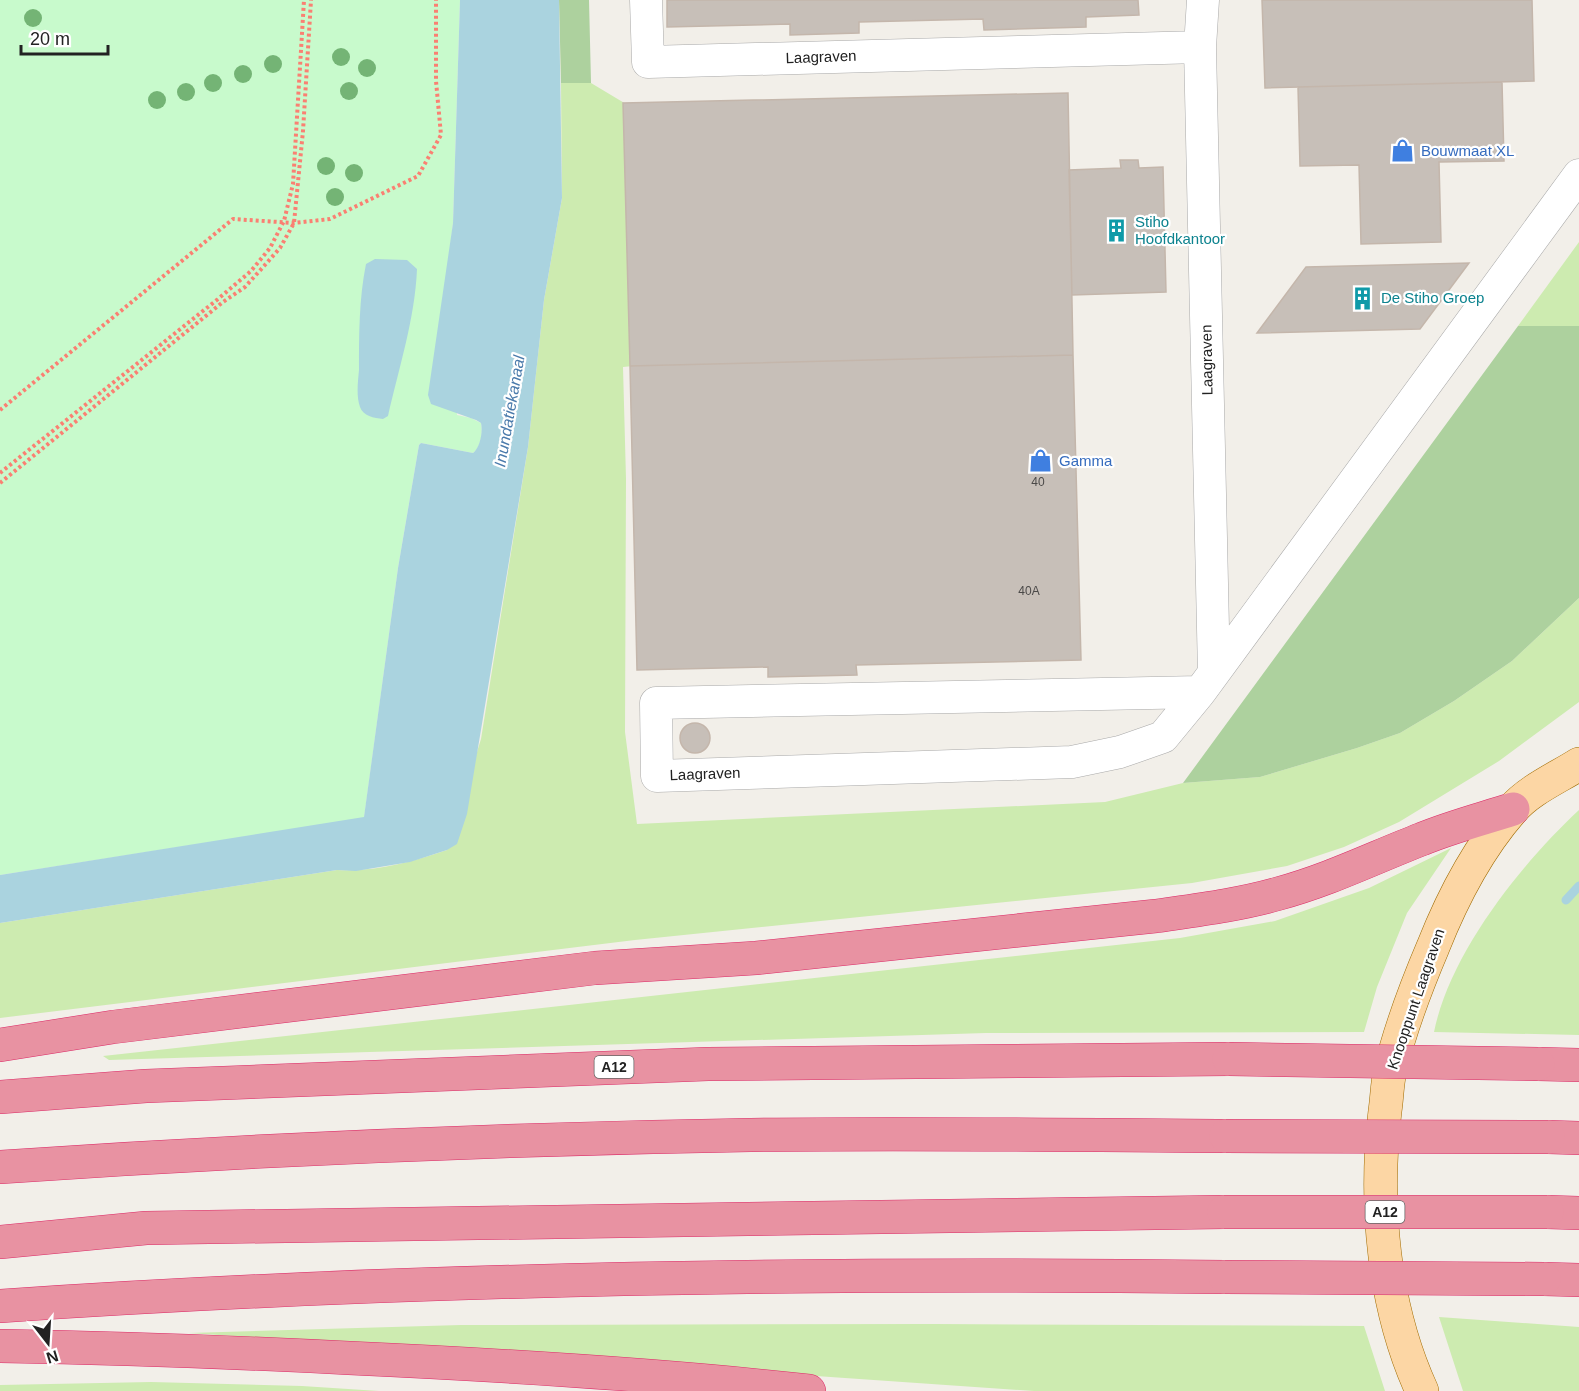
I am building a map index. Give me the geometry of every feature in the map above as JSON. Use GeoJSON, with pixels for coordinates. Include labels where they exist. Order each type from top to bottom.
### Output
{"type":"FeatureCollection","features":[{"type":"Feature","properties":{"kind":"highway"},"geometry":{"type":"LineString","coordinates":[[0,1045],[113,1027],[595,968],[756,958],[1156,916],[1217,907],[1276,894],[1316,882],[1363,865],[1422,839],[1513,809]]}},
{"type":"Feature","properties":{"kind":"highway","name":"A12"},"geometry":{"type":"LineString","coordinates":[[0,1097],[146,1086],[708,1064],[1229,1059],[1579,1065]]}},
{"type":"Feature","properties":{"kind":"highway"},"geometry":{"type":"LineString","coordinates":[[0,1167],[138,1157],[428,1144],[752,1135],[1564,1138]]}},
{"type":"Feature","properties":{"kind":"highway","name":"A12"},"geometry":{"type":"LineString","coordinates":[[0,1242],[146,1228],[1224,1212],[1579,1213]]}},
{"type":"Feature","properties":{"kind":"highway"},"geometry":{"type":"LineString","coordinates":[[0,1306],[234,1292],[600,1279],[994,1274],[1579,1280]]}},
{"type":"Feature","properties":{"kind":"highway"},"geometry":{"type":"LineString","coordinates":[[0,1346],[125,1348],[470,1364],[749,1384],[810,1391]]}},
{"type":"Feature","properties":{"kind":"main road","name":"Knooppunt Laagraven"},"geometry":{"type":"LineString","coordinates":[[1422,1391],[1399,1325],[1383,1247],[1380,1148],[1390,1072],[1423,969],[1468,871],[1513,809],[1538,789],[1579,764]]}},
{"type":"Feature","properties":{"kind":"lane","name":"Laagraven"},"geometry":{"type":"LineString","coordinates":[[646,0],[648,62],[1200,47]]}},
{"type":"Feature","properties":{"kind":"lane","name":"Laagraven"},"geometry":{"type":"LineString","coordinates":[[1203,0],[1200,47],[1207,682]]}},
{"type":"Feature","properties":{"kind":"lane","name":"Laagraven"},"geometry":{"type":"LineString","coordinates":[[1207,682],[656,703],[657,776],[1072,762],[1120,752],[1163,737],[1207,682],[1579,175]]}},
{"type":"Feature","properties":{"kind":"path"},"geometry":{"type":"LineString","coordinates":[[0,473],[251,271],[270,248],[284,221],[293,184],[303,0]]}},
{"type":"Feature","properties":{"kind":"path"},"geometry":{"type":"LineString","coordinates":[[0,483],[223,302],[245,287],[280,248],[294,223],[303,131],[311,0]]}},
{"type":"Feature","properties":{"kind":"path"},"geometry":{"type":"LineString","coordinates":[[0,410],[233,219],[294,223],[330,219],[418,176],[441,135],[436,81],[436,0]]}},
{"type":"Feature","properties":{"kind":"green space"},"geometry":{"type":"Polygon","coordinates":[[[0,0],[460,0],[453,223],[448,265],[457,415],[481,423],[480,444],[473,453],[421,443],[419,445],[398,568],[364,818],[0,875],[0,0]]]}},
{"type":"Feature","properties":{"kind":"green space"},"geometry":{"type":"Polygon","coordinates":[[[559,0],[589,0],[591,83],[561,83],[559,0]]]}},
{"type":"Feature","properties":{"kind":"green space"},"geometry":{"type":"Polygon","coordinates":[[[561,83],[591,83],[636,110],[643,365],[623,367],[626,479],[625,732],[637,824],[1105,802],[1183,783],[1260,777],[1400,733],[1454,701],[1512,661],[1579,598],[1579,702],[1499,761],[1399,822],[1344,847],[1287,866],[1192,883],[635,940],[0,1018],[0,923],[337,870],[379,868],[447,850],[481,739],[528,447],[544,300],[562,198],[561,83]]]}},
{"type":"Feature","properties":{"kind":"green space"},"geometry":{"type":"Polygon","coordinates":[[[1579,242],[1579,326],[1518,326],[1579,242]]]}},
{"type":"Feature","properties":{"kind":"green space"},"geometry":{"type":"Polygon","coordinates":[[[1518,326],[1579,326],[1579,598],[1512,661],[1454,701],[1400,733],[1260,777],[1183,783],[1518,326]]]}},
{"type":"Feature","properties":{"kind":"green space"},"geometry":{"type":"Polygon","coordinates":[[[1579,810],[1579,1035],[1434,1032],[1442,1002],[1472,941],[1512,883],[1534,856],[1579,810]]]}},
{"type":"Feature","properties":{"kind":"green space"},"geometry":{"type":"Polygon","coordinates":[[[1451,848],[1407,913],[1377,987],[1364,1032],[986,1033],[109,1060],[103,1056],[1180,938],[1275,921],[1369,888],[1451,848]]]}},
{"type":"Feature","properties":{"kind":"green space"},"geometry":{"type":"Polygon","coordinates":[[[1439,1317],[1579,1327],[1579,1391],[1463,1391],[1439,1317]]]}},
{"type":"Feature","properties":{"kind":"green space"},"geometry":{"type":"Polygon","coordinates":[[[461,1325],[1364,1326],[1385,1391],[1034,1391],[189,1333],[461,1325]]]}},
{"type":"Feature","properties":{"kind":"green space"},"geometry":{"type":"Polygon","coordinates":[[[151,1382],[302,1386],[379,1391],[0,1391],[0,1385],[151,1382]]]}},
{"type":"Feature","properties":{"kind":"water","name":"Inundatiekanaal"},"geometry":{"type":"Polygon","coordinates":[[[460,0],[559,0],[562,198],[544,300],[528,447],[467,814],[457,844],[447,850],[410,862],[356,871],[337,870],[0,923],[0,875],[364,817],[398,568],[419,445],[421,443],[473,453],[479,444],[482,427],[481,423],[476,420],[431,404],[428,395],[453,223],[460,0]]]}},
{"type":"Feature","properties":{"kind":"water"},"geometry":{"type":"Polygon","coordinates":[[[375,259],[407,260],[417,269],[406,343],[388,416],[383,419],[364,413],[360,407],[358,393],[362,290],[366,264],[375,259]]]}},
{"type":"Feature","properties":{"kind":"building"},"geometry":{"type":"Polygon","coordinates":[[[667,0],[1138,0],[1139,15],[1086,17],[1086,27],[984,30],[983,19],[859,22],[859,33],[790,35],[790,24],[667,27],[667,0]]]}},
{"type":"Feature","properties":{"kind":"building"},"geometry":{"type":"Polygon","coordinates":[[[1262,0],[1532,0],[1534,81],[1265,88],[1262,0]]]}},
{"type":"Feature","properties":{"kind":"building"},"geometry":{"type":"Polygon","coordinates":[[[1502,82],[1504,161],[1439,162],[1441,242],[1361,244],[1359,165],[1300,166],[1298,87],[1502,82]]]}},
{"type":"Feature","properties":{"kind":"building"},"geometry":{"type":"Polygon","coordinates":[[[1068,93],[1073,355],[630,366],[623,103],[1068,93]]]}},
{"type":"Feature","properties":{"kind":"building","name":"Stiho Hoofdkantoor"},"geometry":{"type":"Polygon","coordinates":[[[1120,160],[1138,160],[1139,168],[1163,167],[1166,292],[1072,295],[1069,170],[1121,168],[1120,160]]]}},
{"type":"Feature","properties":{"kind":"building","name":"De Stiho Groep"},"geometry":{"type":"Polygon","coordinates":[[[1469,263],[1420,329],[1257,333],[1306,267],[1469,263]]]}},
{"type":"Feature","properties":{"kind":"building"},"geometry":{"type":"Polygon","coordinates":[[[1073,355],[1081,660],[856,665],[857,675],[768,677],[768,667],[637,670],[630,366],[1073,355]]]}},
{"type":"Feature","properties":{"kind":"building"},"geometry":{"type":"Polygon","coordinates":[[[695,723],[701,724],[709,732],[709,744],[701,752],[695,753],[689,752],[681,744],[680,738],[681,732],[689,724],[695,723]]]}},
{"type":"Feature","properties":{"kind":"waterway"},"geometry":{"type":"LineString","coordinates":[[1566,900],[1579,886]]}},
{"type":"Feature","properties":{"kind":"place","name":"Bouwmaat XL"},"geometry":{"type":"Point","coordinates":[1403,151]}},
{"type":"Feature","properties":{"kind":"place","name":"Stiho Hoofdkantoor"},"geometry":{"type":"Point","coordinates":[1117,231]}},
{"type":"Feature","properties":{"kind":"place","name":"De Stiho Groep"},"geometry":{"type":"Point","coordinates":[1363,298]}},
{"type":"Feature","properties":{"kind":"place","name":"Gamma"},"geometry":{"type":"Point","coordinates":[1041,461]}}]}
